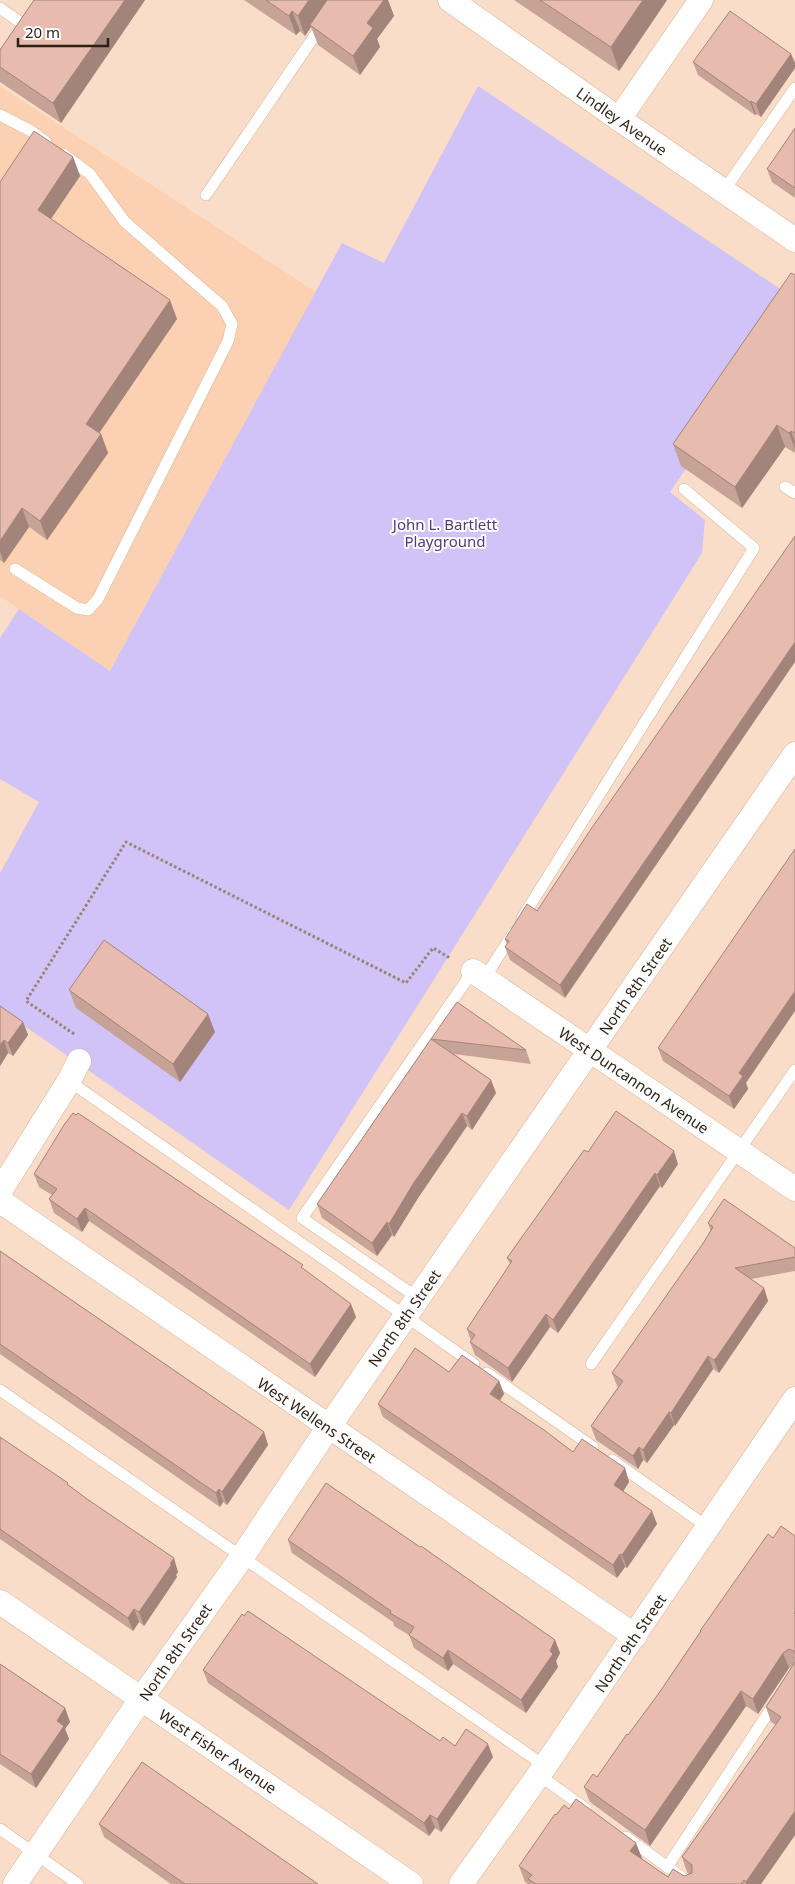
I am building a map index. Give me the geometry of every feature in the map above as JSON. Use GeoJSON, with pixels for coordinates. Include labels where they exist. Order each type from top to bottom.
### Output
{"type":"FeatureCollection","features":[{"type":"Feature","properties":{"kind":"street","name":"Lindley Avenue"},"geometry":{"type":"LineString","coordinates":[[450,0],[723,192],[795,240]]}},
{"type":"Feature","properties":{"kind":"street"},"geometry":{"type":"LineString","coordinates":[[619,119],[701,0]]}},
{"type":"Feature","properties":{"kind":"street","name":"North 8th Street"},"geometry":{"type":"LineString","coordinates":[[15,1884],[795,754]]}},
{"type":"Feature","properties":{"kind":"street","name":"West Duncannon Avenue"},"geometry":{"type":"LineString","coordinates":[[479,975],[795,1189]]}},
{"type":"Feature","properties":{"kind":"street"},"geometry":{"type":"LineString","coordinates":[[0,1191],[74,1071]]}},
{"type":"Feature","properties":{"kind":"street","name":"West Wellens Street"},"geometry":{"type":"LineString","coordinates":[[0,1201],[328,1428],[635,1636]]}},
{"type":"Feature","properties":{"kind":"street","name":"North 9th Street"},"geometry":{"type":"LineString","coordinates":[[461,1884],[635,1636],[795,1399]]}},
{"type":"Feature","properties":{"kind":"street","name":"West Fisher Avenue"},"geometry":{"type":"LineString","coordinates":[[0,1602],[410,1884]]}},
{"type":"Feature","properties":{"kind":"lane"},"geometry":{"type":"LineString","coordinates":[[206,195],[338,0]]}},
{"type":"Feature","properties":{"kind":"lane"},"geometry":{"type":"LineString","coordinates":[[0,8],[24,25]]}},
{"type":"Feature","properties":{"kind":"lane"},"geometry":{"type":"LineString","coordinates":[[723,192],[795,88]]}},
{"type":"Feature","properties":{"kind":"lane"},"geometry":{"type":"LineString","coordinates":[[0,115],[32,131],[90,174],[125,222],[222,306],[232,324],[228,341],[219,359],[98,598],[88,610],[77,608],[14,569]]}},
{"type":"Feature","properties":{"kind":"lane"},"geometry":{"type":"LineString","coordinates":[[412,1307],[302,1218],[479,975],[754,548],[684,489]]}},
{"type":"Feature","properties":{"kind":"lane"},"geometry":{"type":"LineString","coordinates":[[591,1364],[795,1070]]}},
{"type":"Feature","properties":{"kind":"lane"},"geometry":{"type":"LineString","coordinates":[[74,1071],[412,1307],[709,1528]]}},
{"type":"Feature","properties":{"kind":"lane"},"geometry":{"type":"LineString","coordinates":[[0,1390],[242,1557],[542,1771],[595,1815]]}},
{"type":"Feature","properties":{"kind":"lane"},"geometry":{"type":"LineString","coordinates":[[667,1867],[784,1688]]}},
{"type":"Feature","properties":{"kind":"lane"},"geometry":{"type":"LineString","coordinates":[[0,1829],[78,1884]]}},
{"type":"Feature","properties":{"kind":"lane"},"geometry":{"type":"LineString","coordinates":[[619,1832],[691,1884]]}},
{"type":"Feature","properties":{"kind":"path"},"geometry":{"type":"LineString","coordinates":[[74,1071],[80,1038],[26,1000],[126,842],[406,983],[433,948],[479,975]]}},
{"type":"Feature","properties":{"kind":"shaded area"},"geometry":{"type":"Polygon","coordinates":[[[0,86],[316,292],[110,671],[0,596],[0,86]]]}},
{"type":"Feature","properties":{"kind":"green space","name":"John L. Bartlett Playground"},"geometry":{"type":"Polygon","coordinates":[[[478,86],[795,299],[795,310],[670,492],[705,520],[702,553],[289,1210],[0,1009],[0,873],[39,802],[0,779],[0,638],[19,609],[110,671],[342,243],[384,263],[478,86]]]}},
{"type":"Feature","properties":{"kind":"building"},"geometry":{"type":"Polygon","coordinates":[[[34,0],[125,0],[53,103],[0,67],[0,50],[34,0]]]}},
{"type":"Feature","properties":{"kind":"building"},"geometry":{"type":"Polygon","coordinates":[[[266,0],[309,0],[298,16],[292,11],[289,16],[266,0]]]}},
{"type":"Feature","properties":{"kind":"building"},"geometry":{"type":"Polygon","coordinates":[[[327,0],[384,0],[367,23],[373,28],[353,56],[310,25],[327,0]]]}},
{"type":"Feature","properties":{"kind":"building"},"geometry":{"type":"Polygon","coordinates":[[[540,0],[643,0],[611,47],[540,0]]]}},
{"type":"Feature","properties":{"kind":"building"},"geometry":{"type":"Polygon","coordinates":[[[730,11],[791,54],[756,104],[750,102],[693,62],[730,11]]]}},
{"type":"Feature","properties":{"kind":"building"},"geometry":{"type":"Polygon","coordinates":[[[795,128],[795,188],[767,169],[795,128]]]}},
{"type":"Feature","properties":{"kind":"building"},"geometry":{"type":"Polygon","coordinates":[[[34,131],[73,157],[38,210],[170,300],[86,424],[101,434],[40,521],[22,508],[0,541],[0,182],[34,131]]]}},
{"type":"Feature","properties":{"kind":"building"},"geometry":{"type":"Polygon","coordinates":[[[791,273],[795,275],[795,433],[791,431],[789,433],[777,425],[735,487],[673,444],[791,273]]]}},
{"type":"Feature","properties":{"kind":"building"},"geometry":{"type":"Polygon","coordinates":[[[795,536],[795,642],[560,985],[505,947],[509,941],[505,939],[527,904],[537,911],[591,829],[795,536]]]}},
{"type":"Feature","properties":{"kind":"building"},"geometry":{"type":"Polygon","coordinates":[[[795,849],[795,991],[739,1073],[743,1076],[729,1096],[658,1048],[795,849]]]}},
{"type":"Feature","properties":{"kind":"building"},"geometry":{"type":"Polygon","coordinates":[[[104,940],[208,1014],[173,1064],[69,990],[104,940]]]}},
{"type":"Feature","properties":{"kind":"building"},"geometry":{"type":"Polygon","coordinates":[[[457,1002],[526,1050],[431,1039],[457,1002]]]}},
{"type":"Feature","properties":{"kind":"building"},"geometry":{"type":"Polygon","coordinates":[[[0,1006],[23,1022],[8,1043],[4,1040],[0,1045],[0,1006]]]}},
{"type":"Feature","properties":{"kind":"building"},"geometry":{"type":"Polygon","coordinates":[[[431,1039],[491,1080],[467,1116],[462,1113],[413,1184],[389,1224],[387,1222],[372,1243],[317,1204],[431,1039]]]}},
{"type":"Feature","properties":{"kind":"building"},"geometry":{"type":"Polygon","coordinates":[[[616,1111],[674,1151],[657,1175],[655,1173],[553,1320],[546,1314],[508,1368],[470,1342],[475,1335],[467,1329],[512,1261],[507,1258],[584,1150],[588,1152],[616,1111]]]}},
{"type":"Feature","properties":{"kind":"building"},"geometry":{"type":"Polygon","coordinates":[[[73,1113],[76,1115],[78,1113],[303,1265],[301,1267],[351,1304],[310,1364],[85,1208],[77,1219],[49,1199],[57,1189],[34,1174],[73,1113]]]}},
{"type":"Feature","properties":{"kind":"building"},"geometry":{"type":"Polygon","coordinates":[[[724,1199],[795,1248],[795,1257],[735,1268],[764,1288],[717,1357],[714,1360],[708,1356],[671,1413],[669,1412],[643,1450],[639,1447],[633,1456],[591,1426],[623,1381],[612,1373],[704,1242],[713,1227],[708,1223],[724,1199]]]}},
{"type":"Feature","properties":{"kind":"building"},"geometry":{"type":"Polygon","coordinates":[[[0,1251],[264,1432],[222,1492],[219,1489],[216,1493],[0,1344],[0,1251]]]}},
{"type":"Feature","properties":{"kind":"building"},"geometry":{"type":"Polygon","coordinates":[[[415,1348],[449,1372],[462,1355],[499,1381],[490,1394],[573,1452],[582,1439],[625,1468],[614,1485],[652,1511],[613,1565],[378,1404],[415,1348]]]}},
{"type":"Feature","properties":{"kind":"building"},"geometry":{"type":"Polygon","coordinates":[[[0,1437],[174,1558],[170,1564],[172,1564],[139,1612],[134,1609],[128,1618],[0,1529],[0,1437]]]}},
{"type":"Feature","properties":{"kind":"building"},"geometry":{"type":"Polygon","coordinates":[[[326,1483],[421,1546],[555,1640],[550,1651],[553,1654],[521,1700],[448,1650],[443,1658],[409,1635],[414,1627],[390,1613],[391,1611],[288,1540],[326,1483]]]}},
{"type":"Feature","properties":{"kind":"building"},"geometry":{"type":"Polygon","coordinates":[[[781,1526],[795,1536],[795,1653],[789,1649],[783,1653],[753,1699],[741,1691],[645,1830],[584,1787],[593,1774],[597,1777],[659,1693],[768,1534],[773,1538],[781,1526]]]}},
{"type":"Feature","properties":{"kind":"building"},"geometry":{"type":"Polygon","coordinates":[[[248,1611],[440,1741],[443,1737],[455,1746],[466,1729],[488,1744],[437,1819],[430,1815],[424,1823],[203,1670],[242,1614],[244,1616],[248,1611]]]}},
{"type":"Feature","properties":{"kind":"building"},"geometry":{"type":"Polygon","coordinates":[[[795,1662],[795,1811],[746,1882],[744,1880],[741,1884],[536,1884],[528,1879],[532,1875],[519,1866],[555,1814],[564,1805],[569,1809],[576,1799],[636,1843],[630,1851],[668,1877],[673,1869],[684,1876],[692,1873],[692,1865],[682,1857],[781,1717],[766,1707],[795,1662]]]}},
{"type":"Feature","properties":{"kind":"building"},"geometry":{"type":"Polygon","coordinates":[[[0,1664],[65,1708],[57,1721],[64,1726],[31,1774],[0,1754],[0,1664]]]}},
{"type":"Feature","properties":{"kind":"building"},"geometry":{"type":"Polygon","coordinates":[[[142,1762],[318,1884],[185,1884],[99,1824],[142,1762]]]}}]}
